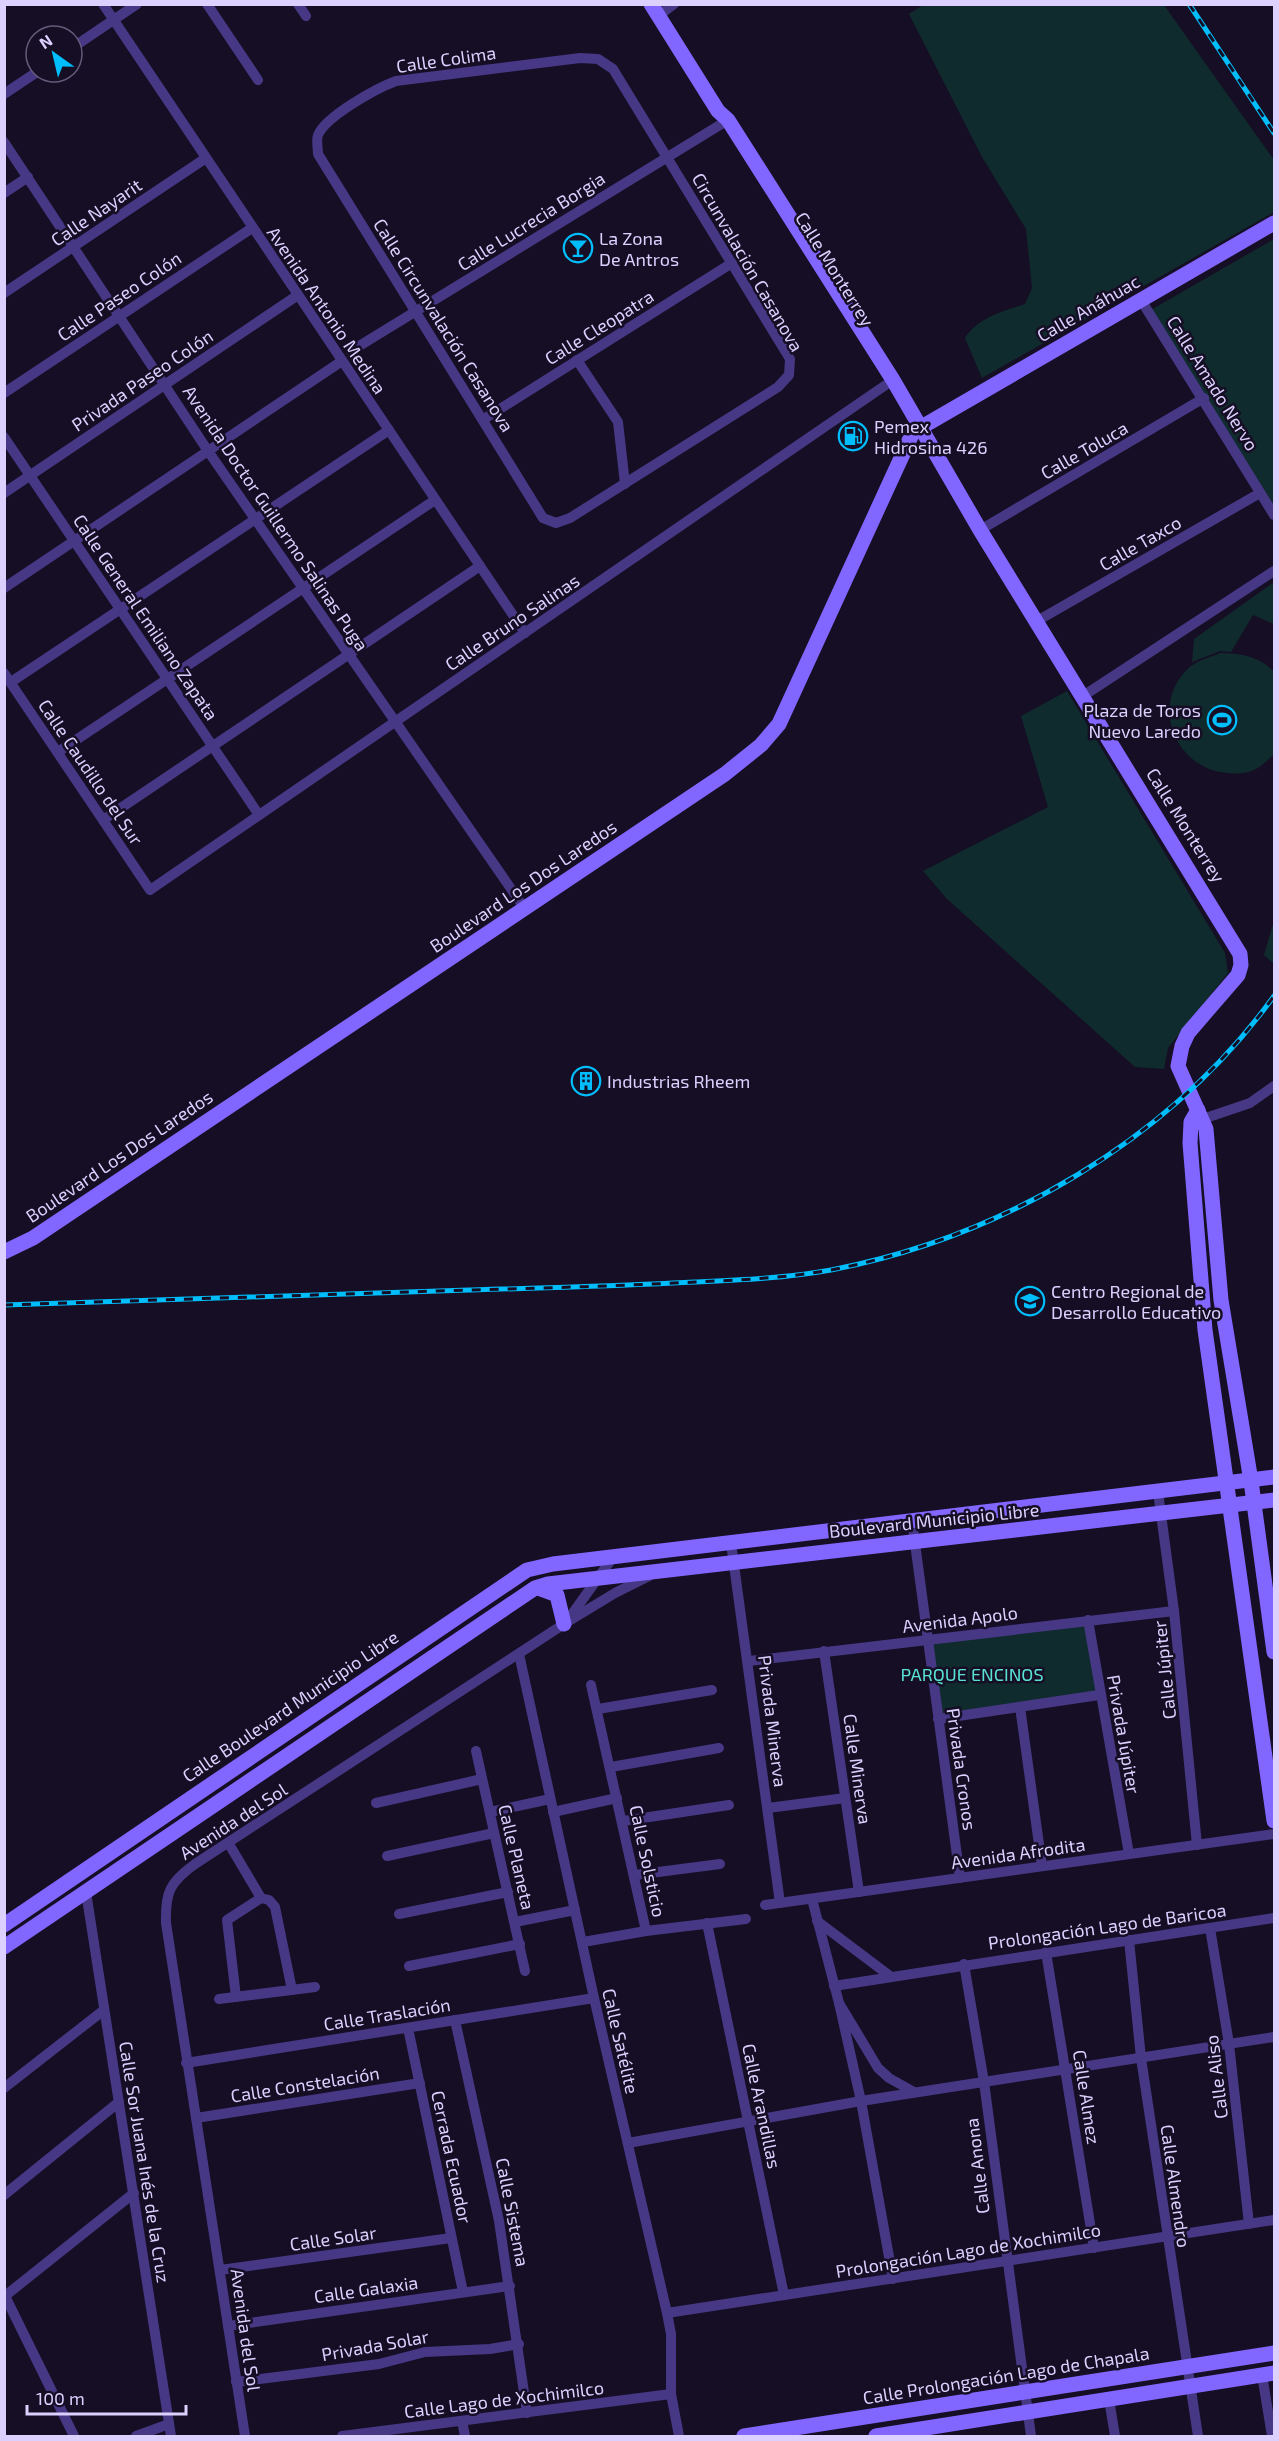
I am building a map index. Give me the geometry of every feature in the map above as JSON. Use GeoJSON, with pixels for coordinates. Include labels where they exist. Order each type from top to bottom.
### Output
{"type":"FeatureCollection","features":[{"type":"Feature","properties":{"kind":"main road","name":"Calle Monterrey"},"geometry":{"type":"LineString","coordinates":[[654,11],[917,429],[927,441],[1240,954],[1241,965],[1238,975],[1188,1033],[1178,1058],[1181,1074],[1197,1117]]}},
{"type":"Feature","properties":{"kind":"main road","name":"Calle Anáhuac"},"geometry":{"type":"LineString","coordinates":[[917,429],[1275,223]]}},
{"type":"Feature","properties":{"kind":"main road","name":"Boulevard Los Dos Laredos"},"geometry":{"type":"LineString","coordinates":[[4,1252],[33,1238],[525,909],[725,774],[772,735],[804,672],[917,429]]}},
{"type":"Feature","properties":{"kind":"main road"},"geometry":{"type":"LineString","coordinates":[[1197,1117],[1190,1143],[1202,1296],[1275,1821]]}},
{"type":"Feature","properties":{"kind":"main road"},"geometry":{"type":"LineString","coordinates":[[1197,1117],[1208,1142],[1221,1300],[1251,1481],[1275,1652]]}},
{"type":"Feature","properties":{"kind":"main road"},"geometry":{"type":"LineString","coordinates":[[1204,1486],[1217,1468],[1213,1424],[1217,1408]]}},
{"type":"Feature","properties":{"kind":"main road","name":"Boulevard Municipio Libre"},"geometry":{"type":"LineString","coordinates":[[613,1557],[1275,1477]]}},
{"type":"Feature","properties":{"kind":"main road"},"geometry":{"type":"LineString","coordinates":[[1093,1500],[1095,1521]]}},
{"type":"Feature","properties":{"kind":"main road","name":"Boulevard Municipio Libre"},"geometry":{"type":"LineString","coordinates":[[597,1578],[1275,1500]]}},
{"type":"Feature","properties":{"kind":"main road","name":"Calle Boulevard Municipio Libre"},"geometry":{"type":"LineString","coordinates":[[4,1924],[510,1580],[527,1570],[553,1564],[613,1557]]}},
{"type":"Feature","properties":{"kind":"main road"},"geometry":{"type":"LineString","coordinates":[[4,1947],[535,1588],[597,1578]]}},
{"type":"Feature","properties":{"kind":"main road"},"geometry":{"type":"LineString","coordinates":[[535,1588],[552,1591],[557,1595],[564,1624]]}},
{"type":"Feature","properties":{"kind":"main road","name":"Calle Prolongación Lago de Chapala"},"geometry":{"type":"LineString","coordinates":[[744,2436],[810,2431],[1023,2392],[1275,2353]]}},
{"type":"Feature","properties":{"kind":"main road"},"geometry":{"type":"LineString","coordinates":[[881,2436],[956,2430],[1027,2412],[1268,2374]]}},
{"type":"Feature","properties":{"kind":"street","name":"Avenida Antonio Medina"},"geometry":{"type":"LineString","coordinates":[[103,4],[525,633]]}},
{"type":"Feature","properties":{"kind":"street"},"geometry":{"type":"LineString","coordinates":[[84,40],[137,4]]}},
{"type":"Feature","properties":{"kind":"street"},"geometry":{"type":"LineString","coordinates":[[207,4],[258,80]]}},
{"type":"Feature","properties":{"kind":"street"},"geometry":{"type":"LineString","coordinates":[[298,4],[306,16]]}},
{"type":"Feature","properties":{"kind":"street"},"geometry":{"type":"LineString","coordinates":[[654,11],[674,4]]}},
{"type":"Feature","properties":{"kind":"street","name":"Calle Colima"},"geometry":{"type":"LineString","coordinates":[[317,136],[328,122],[383,86],[396,81],[580,58],[598,59]]}},
{"type":"Feature","properties":{"kind":"street","name":"Circunvalación Casanova"},"geometry":{"type":"LineString","coordinates":[[556,523],[570,518],[778,387],[789,375],[790,359],[732,263],[613,69],[598,59]]}},
{"type":"Feature","properties":{"kind":"street"},"geometry":{"type":"LineString","coordinates":[[4,94],[24,81]]}},
{"type":"Feature","properties":{"kind":"street","name":"Calle Lucrecia Borgia"},"geometry":{"type":"LineString","coordinates":[[351,351],[667,156],[723,118]]}},
{"type":"Feature","properties":{"kind":"street","name":"Calle Circunvalación Casanova"},"geometry":{"type":"LineString","coordinates":[[317,136],[318,154],[415,312],[484,419],[543,518],[556,523]]}},
{"type":"Feature","properties":{"kind":"street","name":"Avenida Doctor Guillermo Salinas Puga"},"geometry":{"type":"LineString","coordinates":[[4,142],[75,246],[208,451],[525,909]]}},
{"type":"Feature","properties":{"kind":"street","name":"Calle Nayarit"},"geometry":{"type":"LineString","coordinates":[[4,293],[206,158]]}},
{"type":"Feature","properties":{"kind":"street"},"geometry":{"type":"LineString","coordinates":[[4,193],[28,177]]}},
{"type":"Feature","properties":{"kind":"street","name":"Calle Paseo Colón"},"geometry":{"type":"LineString","coordinates":[[4,393],[119,314],[252,228]]}},
{"type":"Feature","properties":{"kind":"street","name":"Calle Cleopatra"},"geometry":{"type":"LineString","coordinates":[[484,419],[732,263]]}},
{"type":"Feature","properties":{"kind":"street","name":"Privada Paseo Colón"},"geometry":{"type":"LineString","coordinates":[[4,493],[298,296]]}},
{"type":"Feature","properties":{"kind":"street","name":"Calle Amado Nervo"},"geometry":{"type":"LineString","coordinates":[[1142,300],[1275,515]]}},
{"type":"Feature","properties":{"kind":"street"},"geometry":{"type":"LineString","coordinates":[[577,360],[618,422],[625,484]]}},
{"type":"Feature","properties":{"kind":"street"},"geometry":{"type":"LineString","coordinates":[[4,588],[342,361]]}},
{"type":"Feature","properties":{"kind":"street","name":"Calle Bruno Salinas"},"geometry":{"type":"LineString","coordinates":[[150,890],[889,383]]}},
{"type":"Feature","properties":{"kind":"street","name":"Calle Toluca"},"geometry":{"type":"LineString","coordinates":[[980,530],[1204,398]]}},
{"type":"Feature","properties":{"kind":"street"},"geometry":{"type":"LineString","coordinates":[[8,677],[120,609],[389,430]]}},
{"type":"Feature","properties":{"kind":"street","name":"Calle General Emiliano Zapata"},"geometry":{"type":"LineString","coordinates":[[4,437],[259,815]]}},
{"type":"Feature","properties":{"kind":"street","name":"Calle Taxco"},"geometry":{"type":"LineString","coordinates":[[1037,621],[1260,493]]}},
{"type":"Feature","properties":{"kind":"street"},"geometry":{"type":"LineString","coordinates":[[58,752],[435,500]]}},
{"type":"Feature","properties":{"kind":"street"},"geometry":{"type":"LineString","coordinates":[[103,820],[480,566]]}},
{"type":"Feature","properties":{"kind":"street"},"geometry":{"type":"LineString","coordinates":[[1083,696],[1275,572]]}},
{"type":"Feature","properties":{"kind":"street","name":"Calle Caudillo del Sur"},"geometry":{"type":"LineString","coordinates":[[8,677],[150,890]]}},
{"type":"Feature","properties":{"kind":"street"},"geometry":{"type":"LineString","coordinates":[[1197,1117],[1250,1103],[1275,1086]]}},
{"type":"Feature","properties":{"kind":"street","name":"Calle Júpiter"},"geometry":{"type":"LineString","coordinates":[[1158,1492],[1174,1611],[1197,1845]]}},
{"type":"Feature","properties":{"kind":"street","name":"Privada Cronos"},"geometry":{"type":"LineString","coordinates":[[912,1521],[960,1878]]}},
{"type":"Feature","properties":{"kind":"street","name":"Privada Minerva"},"geometry":{"type":"LineString","coordinates":[[731,1543],[749,1661],[780,1903]]}},
{"type":"Feature","properties":{"kind":"street"},"geometry":{"type":"LineString","coordinates":[[564,1624],[588,1595],[597,1578],[613,1557]]}},
{"type":"Feature","properties":{"kind":"street","name":"Avenida del Sol"},"geometry":{"type":"LineString","coordinates":[[245,2436],[166,1923],[168,1893],[183,1873],[564,1624],[627,1586],[666,1570]]}},
{"type":"Feature","properties":{"kind":"street","name":"Avenida Apolo"},"geometry":{"type":"LineString","coordinates":[[749,1661],[1174,1611]]}},
{"type":"Feature","properties":{"kind":"street","name":"Privada Júpiter"},"geometry":{"type":"LineString","coordinates":[[1088,1620],[1099,1695],[1129,1854]]}},
{"type":"Feature","properties":{"kind":"street","name":"Calle Minerva"},"geometry":{"type":"LineString","coordinates":[[824,1651],[859,1892]]}},
{"type":"Feature","properties":{"kind":"street","name":"Calle Satélite"},"geometry":{"type":"LineString","coordinates":[[519,1654],[594,1998],[667,2313],[671,2334],[671,2394],[679,2436]]}},
{"type":"Feature","properties":{"kind":"street","name":"Calle Solsticio"},"geometry":{"type":"LineString","coordinates":[[591,1685],[598,1708],[646,1931]]}},
{"type":"Feature","properties":{"kind":"street"},"geometry":{"type":"LineString","coordinates":[[598,1708],[712,1690]]}},
{"type":"Feature","properties":{"kind":"street"},"geometry":{"type":"LineString","coordinates":[[938,1719],[1099,1695]]}},
{"type":"Feature","properties":{"kind":"street"},"geometry":{"type":"LineString","coordinates":[[1020,1707],[1042,1866]]}},
{"type":"Feature","properties":{"kind":"street"},"geometry":{"type":"LineString","coordinates":[[611,1767],[719,1749]]}},
{"type":"Feature","properties":{"kind":"street","name":"Calle Planeta"},"geometry":{"type":"LineString","coordinates":[[476,1751],[525,1971]]}},
{"type":"Feature","properties":{"kind":"street"},"geometry":{"type":"LineString","coordinates":[[376,1803],[482,1779]]}},
{"type":"Feature","properties":{"kind":"street","name":"Calle Solsticio"},"geometry":{"type":"LineString","coordinates":[[553,1812],[617,1798]]}},
{"type":"Feature","properties":{"kind":"street"},"geometry":{"type":"LineString","coordinates":[[768,1808],[845,1798]]}},
{"type":"Feature","properties":{"kind":"street"},"geometry":{"type":"LineString","coordinates":[[490,1812],[550,1799]]}},
{"type":"Feature","properties":{"kind":"street"},"geometry":{"type":"LineString","coordinates":[[623,1821],[729,1805]]}},
{"type":"Feature","properties":{"kind":"street"},"geometry":{"type":"LineString","coordinates":[[387,1856],[494,1833]]}},
{"type":"Feature","properties":{"kind":"street","name":"Avenida Afrodita"},"geometry":{"type":"LineString","coordinates":[[765,1905],[1275,1834]]}},
{"type":"Feature","properties":{"kind":"street"},"geometry":{"type":"LineString","coordinates":[[229,1844],[261,1898],[269,1900],[274,1907],[292,1990]]}},
{"type":"Feature","properties":{"kind":"street"},"geometry":{"type":"LineString","coordinates":[[635,1875],[720,1864]]}},
{"type":"Feature","properties":{"kind":"street","name":"Calle Sor Juana Inés de la Cruz"},"geometry":{"type":"LineString","coordinates":[[86,1892],[171,2436]]}},
{"type":"Feature","properties":{"kind":"street"},"geometry":{"type":"LineString","coordinates":[[399,1914],[508,1892]]}},
{"type":"Feature","properties":{"kind":"street"},"geometry":{"type":"LineString","coordinates":[[236,1997],[227,1920],[261,1898]]}},
{"type":"Feature","properties":{"kind":"street"},"geometry":{"type":"LineString","coordinates":[[812,1899],[839,2002],[861,2101],[893,2279]]}},
{"type":"Feature","properties":{"kind":"street"},"geometry":{"type":"LineString","coordinates":[[515,1923],[575,1910]]}},
{"type":"Feature","properties":{"kind":"street","name":"Prolongación Lago de Baricoa"},"geometry":{"type":"LineString","coordinates":[[834,1986],[944,1967],[1275,1918]]}},
{"type":"Feature","properties":{"kind":"street"},"geometry":{"type":"LineString","coordinates":[[583,1942],[646,1931],[746,1919]]}},
{"type":"Feature","properties":{"kind":"street"},"geometry":{"type":"LineString","coordinates":[[817,1921],[890,1976]]}},
{"type":"Feature","properties":{"kind":"street","name":"Calle Arandillas"},"geometry":{"type":"LineString","coordinates":[[707,1923],[784,2295]]}},
{"type":"Feature","properties":{"kind":"street","name":"Calle Aliso"},"geometry":{"type":"LineString","coordinates":[[1210,1928],[1229,2044],[1249,2224]]}},
{"type":"Feature","properties":{"kind":"street","name":"Calle Almendro"},"geometry":{"type":"LineString","coordinates":[[1129,1940],[1140,2058],[1198,2436]]}},
{"type":"Feature","properties":{"kind":"street"},"geometry":{"type":"LineString","coordinates":[[409,1966],[520,1944]]}},
{"type":"Feature","properties":{"kind":"street","name":"Calle Almez"},"geometry":{"type":"LineString","coordinates":[[1046,1952],[1094,2248]]}},
{"type":"Feature","properties":{"kind":"street","name":"Calle Anona"},"geometry":{"type":"LineString","coordinates":[[964,1964],[984,2082],[1030,2436]]}},
{"type":"Feature","properties":{"kind":"street"},"geometry":{"type":"LineString","coordinates":[[219,1999],[315,1987]]}},
{"type":"Feature","properties":{"kind":"street","name":"Calle Traslación"},"geometry":{"type":"LineString","coordinates":[[186,2063],[594,1998]]}},
{"type":"Feature","properties":{"kind":"street"},"geometry":{"type":"LineString","coordinates":[[839,2002],[878,2068],[889,2078],[914,2092]]}},
{"type":"Feature","properties":{"kind":"street"},"geometry":{"type":"LineString","coordinates":[[4,2088],[104,2010]]}},
{"type":"Feature","properties":{"kind":"street","name":"Calle Sistema"},"geometry":{"type":"LineString","coordinates":[[455,2020],[500,2221],[527,2413]]}},
{"type":"Feature","properties":{"kind":"street","name":"Cerrada Ecuador"},"geometry":{"type":"LineString","coordinates":[[408,2028],[463,2292]]}},
{"type":"Feature","properties":{"kind":"street"},"geometry":{"type":"LineString","coordinates":[[628,2143],[914,2092],[1275,2037]]}},
{"type":"Feature","properties":{"kind":"street","name":"Calle Constelación"},"geometry":{"type":"LineString","coordinates":[[196,2118],[420,2083]]}},
{"type":"Feature","properties":{"kind":"street"},"geometry":{"type":"LineString","coordinates":[[4,2194],[119,2102]]}},
{"type":"Feature","properties":{"kind":"street"},"geometry":{"type":"LineString","coordinates":[[74,2436],[5,2295],[134,2193]]}},
{"type":"Feature","properties":{"kind":"street","name":"Prolongación Lago de Xochimilco"},"geometry":{"type":"LineString","coordinates":[[667,2313],[1275,2220]]}},
{"type":"Feature","properties":{"kind":"street","name":"Calle Solar"},"geometry":{"type":"LineString","coordinates":[[220,2270],[451,2238]]}},
{"type":"Feature","properties":{"kind":"street","name":"Calle Galaxia"},"geometry":{"type":"LineString","coordinates":[[228,2326],[510,2286]]}},
{"type":"Feature","properties":{"kind":"street","name":"Privada Solar"},"geometry":{"type":"LineString","coordinates":[[236,2382],[379,2364],[418,2353],[490,2349],[519,2344]]}},
{"type":"Feature","properties":{"kind":"street"},"geometry":{"type":"LineString","coordinates":[[1268,2374],[1272,2436]]}},
{"type":"Feature","properties":{"kind":"street","name":"Calle Lago de Xochimilco"},"geometry":{"type":"LineString","coordinates":[[342,2436],[671,2394]]}},
{"type":"Feature","properties":{"kind":"street"},"geometry":{"type":"LineString","coordinates":[[1109,2399],[1115,2436]]}},
{"type":"Feature","properties":{"kind":"street"},"geometry":{"type":"LineString","coordinates":[[462,2421],[465,2436]]}},
{"type":"Feature","properties":{"kind":"street"},"geometry":{"type":"LineString","coordinates":[[136,2436],[169,2424]]}},
{"type":"Feature","properties":{"kind":"green space"},"geometry":{"type":"Polygon","coordinates":[[[923,5],[1164,5],[1274,160],[1274,212],[982,378],[965,338],[984,320],[1025,304],[1032,288],[1026,229],[982,157],[909,14],[923,5]]]}},
{"type":"Feature","properties":{"kind":"green space"},"geometry":{"type":"Polygon","coordinates":[[[1274,239],[1274,505],[1149,311],[1274,239]]]}},
{"type":"Feature","properties":{"kind":"green space"},"geometry":{"type":"Polygon","coordinates":[[[1274,582],[1274,624],[1253,615],[1231,652],[1220,651],[1192,662],[1194,639],[1274,582]]]}},
{"type":"Feature","properties":{"kind":"green space","name":"Plaza de Toros Nuevo Laredo"},"geometry":{"type":"Polygon","coordinates":[[[1220,653],[1250,657],[1263,663],[1274,672],[1274,754],[1252,771],[1238,774],[1220,772],[1203,766],[1189,756],[1179,743],[1172,728],[1171,696],[1179,680],[1194,664],[1220,653]]]}},
{"type":"Feature","properties":{"kind":"green space"},"geometry":{"type":"Polygon","coordinates":[[[1067,691],[1225,953],[1228,973],[1168,1048],[1164,1069],[1135,1067],[947,899],[923,871],[1048,807],[1021,716],[1067,691]]]}},
{"type":"Feature","properties":{"kind":"green space"},"geometry":{"type":"Polygon","coordinates":[[[1274,921],[1274,964],[1264,955],[1274,921]]]}},
{"type":"Feature","properties":{"kind":"green space","name":"PARQUE ENCINOS"},"geometry":{"type":"Polygon","coordinates":[[[1088,1620],[1099,1695],[938,1719],[927,1640],[1088,1620]]]}},
{"type":"Feature","properties":{"kind":"railway"},"geometry":{"type":"LineString","coordinates":[[1189,4],[1274,133]]}},
{"type":"Feature","properties":{"kind":"railway"},"geometry":{"type":"LineString","coordinates":[[4,1305],[582,1287],[729,1280],[814,1273],[895,1255],[958,1233],[1020,1207],[1078,1174],[1134,1137],[1186,1094],[1232,1047],[1274,996]]}},
{"type":"Feature","properties":{"kind":"place","name":"La Zona De Antros"},"geometry":{"type":"Point","coordinates":[578,248]}},
{"type":"Feature","properties":{"kind":"place","name":"Pemex Hidrosina 426"},"geometry":{"type":"Point","coordinates":[853,436]}},
{"type":"Feature","properties":{"kind":"place","name":"Plaza de Toros Nuevo Laredo"},"geometry":{"type":"Point","coordinates":[1222,720]}},
{"type":"Feature","properties":{"kind":"place","name":"Industrias Rheem"},"geometry":{"type":"Point","coordinates":[586,1081]}},
{"type":"Feature","properties":{"kind":"place","name":"Centro Regional de Desarrollo Educativo"},"geometry":{"type":"Point","coordinates":[1030,1301]}}]}
